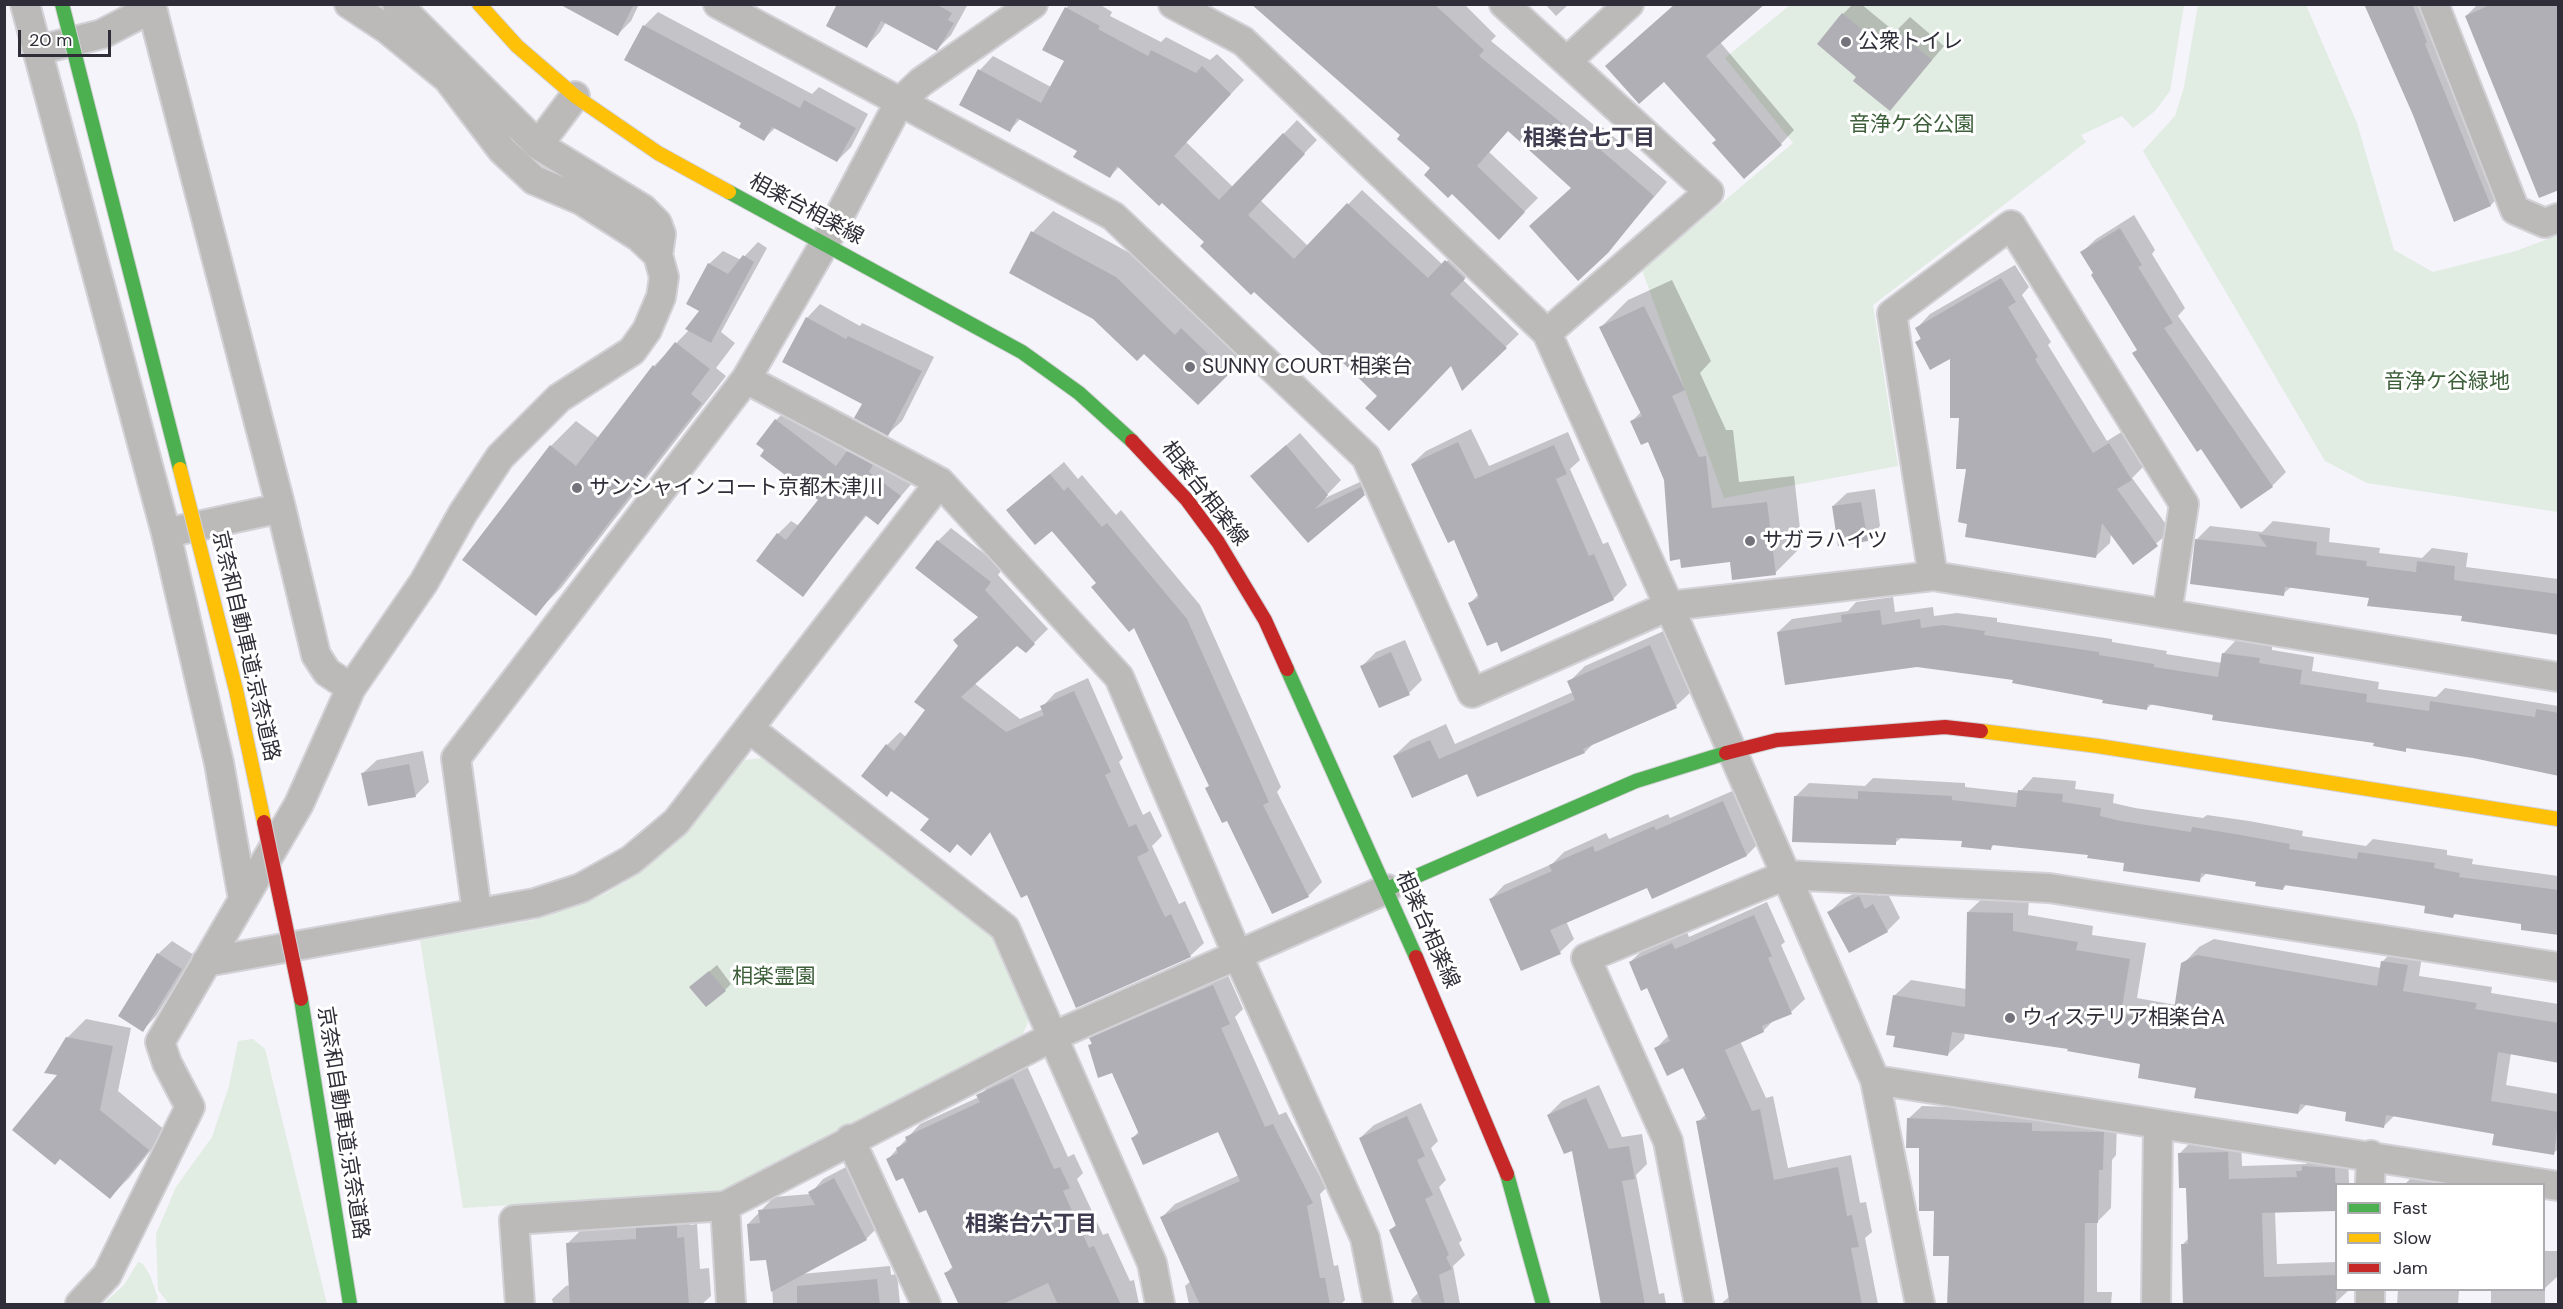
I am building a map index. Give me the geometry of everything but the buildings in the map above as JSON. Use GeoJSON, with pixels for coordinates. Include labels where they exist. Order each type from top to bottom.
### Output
{"type":"FeatureCollection","features":[{"type":"Feature","properties":{"kind":"main road","name":"京奈和自動車道;京奈道路"},"geometry":{"type":"LineString","coordinates":[[62,4],[236,690],[301,999],[350,1305]]}},
{"type":"Feature","properties":{"kind":"main road","name":"相楽台相楽線"},"geometry":{"type":"LineString","coordinates":[[478,4],[517,46],[575,96],[658,153],[1022,352],[1080,393],[1120,428],[1173,484],[1218,542],[1265,620],[1387,888],[1510,1180],[1543,1305]]}},
{"type":"Feature","properties":{"kind":"main road"},"geometry":{"type":"LineString","coordinates":[[1387,888],[1636,781],[1732,751],[1777,740],[1945,727],[2098,746],[2559,819]]}},
{"type":"Feature","properties":{"kind":"street"},"geometry":{"type":"LineString","coordinates":[[25,4],[166,533],[219,763],[243,899]]}},
{"type":"Feature","properties":{"kind":"street"},"geometry":{"type":"LineString","coordinates":[[349,4],[387,29],[448,78],[502,150],[534,180],[581,200],[639,237],[658,255]]}},
{"type":"Feature","properties":{"kind":"street"},"geometry":{"type":"LineString","coordinates":[[80,1305],[107,1275],[190,1107],[167,1063],[160,1042],[299,804],[351,688],[424,582],[463,513],[500,457],[559,398],[632,351],[646,330],[661,297],[664,277],[658,255],[661,234],[657,223],[643,209],[538,145],[397,4]]}},
{"type":"Feature","properties":{"kind":"street"},"geometry":{"type":"LineString","coordinates":[[718,4],[1113,216],[1366,457],[1472,693],[1669,606],[1933,576],[2559,677]]}},
{"type":"Feature","properties":{"kind":"street"},"geometry":{"type":"LineString","coordinates":[[477,912],[456,758],[746,379],[825,243],[899,103],[921,82],[1033,4]]}},
{"type":"Feature","properties":{"kind":"street"},"geometry":{"type":"LineString","coordinates":[[1173,4],[1243,41],[1547,333],[1669,606],[1875,1080],[1920,1305]]}},
{"type":"Feature","properties":{"kind":"street"},"geometry":{"type":"LineString","coordinates":[[1503,4],[1709,192],[1547,333]]}},
{"type":"Feature","properties":{"kind":"street"},"geometry":{"type":"LineString","coordinates":[[1567,61],[1629,4]]}},
{"type":"Feature","properties":{"kind":"street"},"geometry":{"type":"LineString","coordinates":[[2434,4],[2515,210],[2545,223],[2559,218]]}},
{"type":"Feature","properties":{"kind":"street"},"geometry":{"type":"LineString","coordinates":[[39,50],[102,34],[154,6],[316,655],[327,672],[351,688]]}},
{"type":"Feature","properties":{"kind":"street"},"geometry":{"type":"LineString","coordinates":[[538,145],[575,96]]}},
{"type":"Feature","properties":{"kind":"street"},"geometry":{"type":"LineString","coordinates":[[1933,576],[1892,314],[2011,225],[2184,504],[2167,613]]}},
{"type":"Feature","properties":{"kind":"street"},"geometry":{"type":"LineString","coordinates":[[746,379],[940,482],[1119,677],[1238,956],[1365,1238],[1378,1305]]}},
{"type":"Feature","properties":{"kind":"street"},"geometry":{"type":"LineString","coordinates":[[206,962],[535,903],[580,888],[631,860],[676,822],[940,482]]}},
{"type":"Feature","properties":{"kind":"street"},"geometry":{"type":"LineString","coordinates":[[166,533],[281,508]]}},
{"type":"Feature","properties":{"kind":"street"},"geometry":{"type":"LineString","coordinates":[[750,729],[1005,928],[1152,1263],[1160,1305]]}},
{"type":"Feature","properties":{"kind":"street"},"geometry":{"type":"LineString","coordinates":[[1699,1305],[1668,1141],[1586,958],[1786,875],[2049,888],[2559,967]]}},
{"type":"Feature","properties":{"kind":"street"},"geometry":{"type":"LineString","coordinates":[[520,1305],[514,1220],[725,1206],[850,1139],[1054,1036],[1387,888]]}},
{"type":"Feature","properties":{"kind":"street"},"geometry":{"type":"LineString","coordinates":[[1875,1080],[2541,1183]]}},
{"type":"Feature","properties":{"kind":"street"},"geometry":{"type":"LineString","coordinates":[[2156,1305],[2158,1124]]}},
{"type":"Feature","properties":{"kind":"street"},"geometry":{"type":"LineString","coordinates":[[850,1139],[926,1305]]}},
{"type":"Feature","properties":{"kind":"street"},"geometry":{"type":"LineString","coordinates":[[2370,1183],[2371,1155]]}},
{"type":"Feature","properties":{"kind":"street"},"geometry":{"type":"LineString","coordinates":[[725,1206],[731,1305]]}},
{"type":"Feature","properties":{"kind":"green space","name":"音浄ケ谷公園"},"geometry":{"type":"Polygon","coordinates":[[[1790,5],[2184,5],[2170,91],[2155,111],[2133,128],[2122,116],[2081,135],[2086,142],[1873,305],[1898,466],[1724,498],[1642,270],[1793,143],[1725,58],[1790,5]]]}},
{"type":"Feature","properties":{"kind":"green space","name":"音浄ケ谷緑地"},"geometry":{"type":"Polygon","coordinates":[[[2198,5],[2306,5],[2357,123],[2394,250],[2433,272],[2516,251],[2558,235],[2558,512],[2367,483],[2325,461],[2143,151],[2175,116],[2184,87],[2198,5]]]}},
{"type":"Feature","properties":{"kind":"green space","name":"相楽霊園"},"geometry":{"type":"Polygon","coordinates":[[[763,758],[996,938],[1030,1017],[1023,1034],[723,1192],[463,1208],[420,940],[534,920],[605,894],[639,873],[678,841],[744,760],[763,758]]]}},
{"type":"Feature","properties":{"kind":"green space"},"geometry":{"type":"Polygon","coordinates":[[[253,1039],[265,1049],[327,1304],[169,1304],[158,1290],[156,1234],[176,1187],[212,1137],[229,1086],[238,1041],[253,1039]]]}},
{"type":"Feature","properties":{"kind":"green space"},"geometry":{"type":"Polygon","coordinates":[[[138,1262],[143,1264],[150,1275],[158,1298],[155,1303],[103,1304],[124,1285],[138,1262]]]}},
{"type":"Feature","properties":{"kind":"traffic: fast"},"geometry":{"type":"LineString","coordinates":[[62,4],[180,469]]}},
{"type":"Feature","properties":{"kind":"traffic: fast"},"geometry":{"type":"LineString","coordinates":[[729,192],[1022,352],[1079,393],[1132,441]]}},
{"type":"Feature","properties":{"kind":"traffic: fast"},"geometry":{"type":"LineString","coordinates":[[1287,669],[1416,957]]}},
{"type":"Feature","properties":{"kind":"traffic: fast"},"geometry":{"type":"LineString","coordinates":[[1387,889],[1636,781],[1726,753]]}},
{"type":"Feature","properties":{"kind":"traffic: fast"},"geometry":{"type":"LineString","coordinates":[[301,999],[350,1304]]}},
{"type":"Feature","properties":{"kind":"traffic: fast"},"geometry":{"type":"LineString","coordinates":[[1507,1174],[1543,1304]]}},
{"type":"Feature","properties":{"kind":"traffic: slow"},"geometry":{"type":"LineString","coordinates":[[479,4],[517,46],[575,96],[658,153],[729,192]]}},
{"type":"Feature","properties":{"kind":"traffic: slow"},"geometry":{"type":"LineString","coordinates":[[180,469],[236,690],[264,822]]}},
{"type":"Feature","properties":{"kind":"traffic: slow"},"geometry":{"type":"LineString","coordinates":[[1981,731],[2098,746],[2558,819]]}},
{"type":"Feature","properties":{"kind":"traffic: jam"},"geometry":{"type":"LineString","coordinates":[[1132,441],[1187,500],[1218,542],[1265,620],[1287,669]]}},
{"type":"Feature","properties":{"kind":"traffic: jam"},"geometry":{"type":"LineString","coordinates":[[1726,753],[1777,740],[1945,727],[1981,731]]}},
{"type":"Feature","properties":{"kind":"traffic: jam"},"geometry":{"type":"LineString","coordinates":[[264,822],[301,999]]}},
{"type":"Feature","properties":{"kind":"traffic: jam"},"geometry":{"type":"LineString","coordinates":[[1416,957],[1507,1174]]}},
{"type":"Feature","properties":{"kind":"place","name":"公衆トイレ"},"geometry":{"type":"Point","coordinates":[1846,42]}},
{"type":"Feature","properties":{"kind":"place","name":"SUNNY COURT 相楽台"},"geometry":{"type":"Point","coordinates":[1190,367]}},
{"type":"Feature","properties":{"kind":"place","name":"サンシャインコート京都木津川"},"geometry":{"type":"Point","coordinates":[577,488]}},
{"type":"Feature","properties":{"kind":"place","name":"サガラハイツ"},"geometry":{"type":"Point","coordinates":[1750,541]}},
{"type":"Feature","properties":{"kind":"place","name":"ウィステリア相楽台A"},"geometry":{"type":"Point","coordinates":[2010,1018]}},
{"type":"Feature","properties":{"kind":"district","name":"相楽台七丁目"},"geometry":{"type":"Point","coordinates":[1589,139]}},
{"type":"Feature","properties":{"kind":"district","name":"相楽台六丁目"},"geometry":{"type":"Point","coordinates":[1031,1225]}}]}
